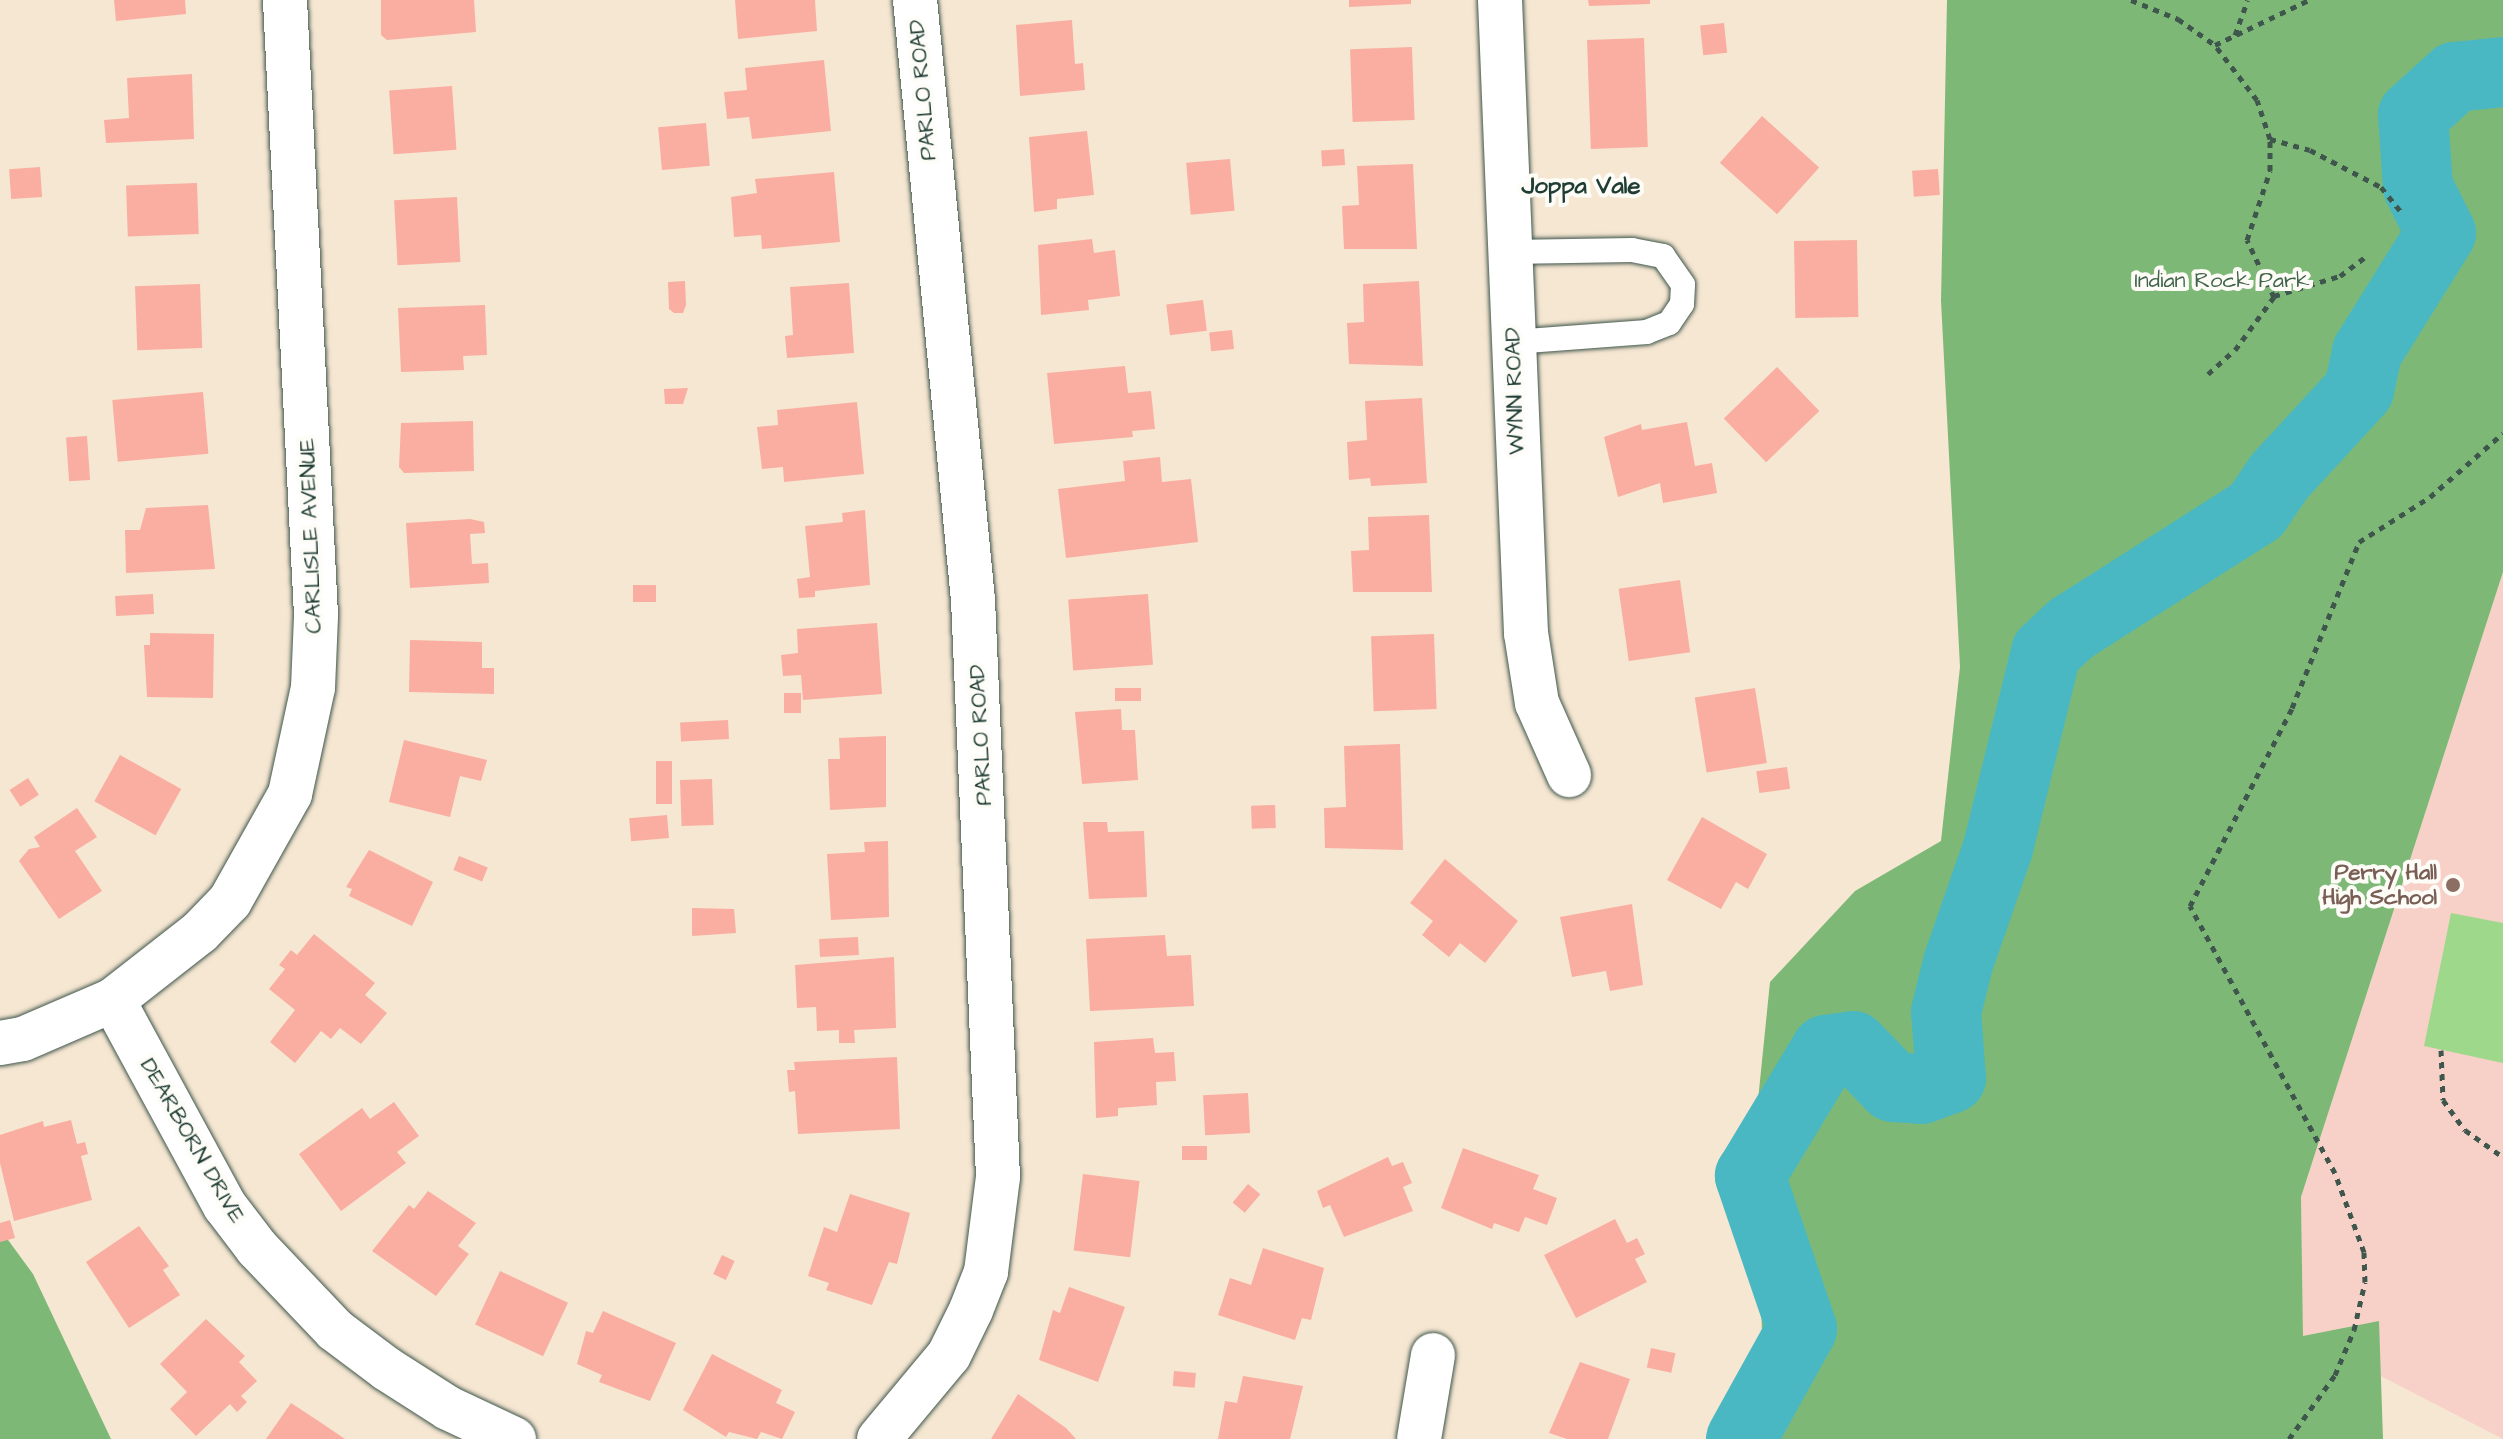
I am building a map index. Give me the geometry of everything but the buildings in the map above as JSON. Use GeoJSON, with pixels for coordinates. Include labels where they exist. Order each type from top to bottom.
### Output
{"type":"FeatureCollection","features":[{"type":"Feature","properties":{"kind":"street","name":"CARLISLE AVENUE"},"geometry":{"type":"LineString","coordinates":[[0,1043],[23,1039],[113,1000],[200,932],[230,901],[290,794],[305,737],[316,615],[285,0]]}},
{"type":"Feature","properties":{"kind":"street","name":"PARLO ROAD"},"geometry":{"type":"LineString","coordinates":[[879,1439],[949,1355],[971,1310],[986,1272],[998,1177],[973,600],[915,0]]}},
{"type":"Feature","properties":{"kind":"street","name":"WYNN ROAD"},"geometry":{"type":"LineString","coordinates":[[1500,0],[1526,633],[1537,703],[1569,775]]}},
{"type":"Feature","properties":{"kind":"street","name":"DEARBORN DRIVE"},"geometry":{"type":"LineString","coordinates":[[113,1000],[225,1206],[257,1248],[335,1330],[387,1369],[448,1408],[514,1439]]}},
{"type":"Feature","properties":{"kind":"street"},"geometry":{"type":"LineString","coordinates":[[1419,1439],[1433,1355]]}},
{"type":"Feature","properties":{"kind":"lane"},"geometry":{"type":"LineString","coordinates":[[1509,252],[1632,250],[1663,256],[1683,285],[1682,304],[1669,323],[1647,332],[1513,342]]}},
{"type":"Feature","properties":{"kind":"path"},"geometry":{"type":"LineString","coordinates":[[2131,0],[2178,19],[2215,45],[2257,100],[2270,139],[2270,171],[2247,240],[2274,297]]}},
{"type":"Feature","properties":{"kind":"path"},"geometry":{"type":"LineString","coordinates":[[2234,36],[2248,0]]}},
{"type":"Feature","properties":{"kind":"path"},"geometry":{"type":"LineString","coordinates":[[2215,45],[2309,0]]}},
{"type":"Feature","properties":{"kind":"path"},"geometry":{"type":"LineString","coordinates":[[2270,139],[2310,150],[2381,187],[2403,214]]}},
{"type":"Feature","properties":{"kind":"path"},"geometry":{"type":"LineString","coordinates":[[2208,374],[2235,350],[2274,297],[2340,276],[2367,256]]}},
{"type":"Feature","properties":{"kind":"path"},"geometry":{"type":"LineString","coordinates":[[2289,1439],[2335,1375],[2354,1330],[2365,1282],[2364,1252],[2335,1173],[2190,906],[2292,708],[2359,542],[2430,497],[2503,433]]}},
{"type":"Feature","properties":{"kind":"path"},"geometry":{"type":"LineString","coordinates":[[2441,1050],[2443,1100],[2465,1130],[2503,1157]]}},
{"type":"Feature","properties":{"kind":"shaded area","name":"Perry Hall High School"},"geometry":{"type":"Polygon","coordinates":[[[2503,572],[2503,1439],[2303,1336],[2301,1197],[2503,572]]]}},
{"type":"Feature","properties":{"kind":"green space","name":"Indian Rock Park"},"geometry":{"type":"Polygon","coordinates":[[[1947,0],[2503,0],[2503,572],[2301,1197],[2303,1336],[2379,1321],[2383,1439],[1739,1439],[1763,1370],[1756,1120],[1770,982],[1855,891],[1941,841],[1960,667],[1941,301],[1947,0]]]}},
{"type":"Feature","properties":{"kind":"green space"},"geometry":{"type":"Polygon","coordinates":[[[2451,913],[2503,923],[2503,1063],[2424,1046],[2451,913]]]}},
{"type":"Feature","properties":{"kind":"green space"},"geometry":{"type":"Polygon","coordinates":[[[0,1229],[33,1274],[111,1439],[0,1439],[0,1229]]]}},
{"type":"Feature","properties":{"kind":"waterway"},"geometry":{"type":"LineString","coordinates":[[1741,1439],[1802,1329],[1750,1176],[1826,1050],[1853,1046],[1893,1087],[1921,1089],[1951,1078],[1946,1012],[1958,963],[1998,848],[2046,652],[2072,628],[2256,511],[2279,477],[2359,390],[2367,352],[2441,233],[2418,187],[2413,115],[2455,77],[2503,72]]}},
{"type":"Feature","properties":{"kind":"place","name":"Perry Hall High School"},"geometry":{"type":"Point","coordinates":[2453,885]}},
{"type":"Feature","properties":{"kind":"district","name":"Joppa Vale"},"geometry":{"type":"Point","coordinates":[1581,187]}}]}
